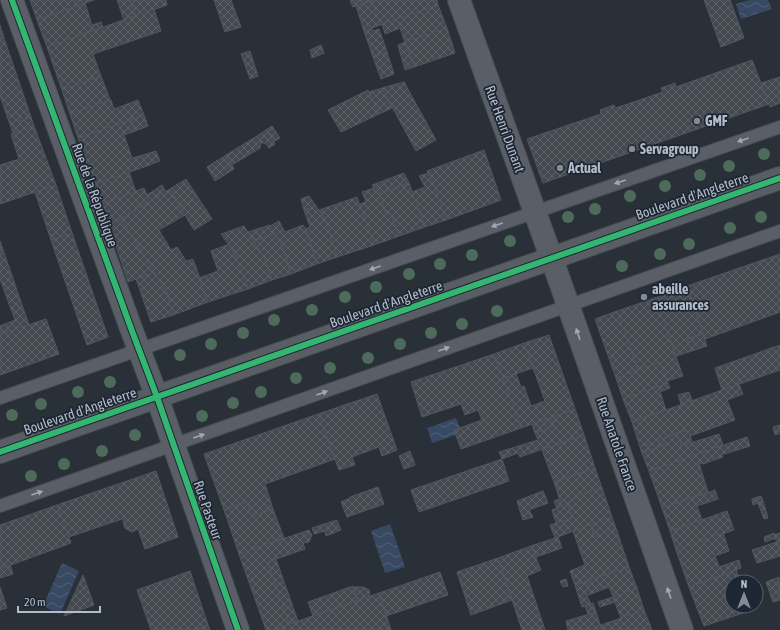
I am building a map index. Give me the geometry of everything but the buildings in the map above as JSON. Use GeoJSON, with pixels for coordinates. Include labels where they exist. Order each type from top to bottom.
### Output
{"type":"FeatureCollection","features":[{"type":"Feature","properties":{"kind":"main road","name":"Boulevard d'Angleterre"},"geometry":{"type":"LineString","coordinates":[[0,452],[780,178]]}},
{"type":"Feature","properties":{"kind":"street","name":"Rue de la République"},"geometry":{"type":"LineString","coordinates":[[12,0],[157,397]]}},
{"type":"Feature","properties":{"kind":"street","name":"Rue Henri Dunant"},"geometry":{"type":"LineString","coordinates":[[459,0],[551,258]]}},
{"type":"Feature","properties":{"kind":"street","name":"Rue Anatole France"},"geometry":{"type":"LineString","coordinates":[[551,258],[682,630]]}},
{"type":"Feature","properties":{"kind":"street","name":"Rue Pasteur"},"geometry":{"type":"LineString","coordinates":[[157,397],[238,630]]}},
{"type":"Feature","properties":{"kind":"lane"},"geometry":{"type":"LineString","coordinates":[[0,398],[780,127]]}},
{"type":"Feature","properties":{"kind":"lane"},"geometry":{"type":"LineString","coordinates":[[0,506],[780,231]]}},
{"type":"Feature","properties":{"kind":"water"},"geometry":{"type":"Polygon","coordinates":[[[749,0],[768,0],[772,9],[741,19],[736,4],[749,0]]]}},
{"type":"Feature","properties":{"kind":"water"},"geometry":{"type":"Polygon","coordinates":[[[456,418],[462,433],[432,443],[427,428],[456,418]]]}},
{"type":"Feature","properties":{"kind":"water"},"geometry":{"type":"Polygon","coordinates":[[[390,524],[405,567],[385,573],[371,531],[390,524]]]}},
{"type":"Feature","properties":{"kind":"water"},"geometry":{"type":"Polygon","coordinates":[[[62,563],[79,571],[60,614],[43,606],[62,563]]]}},
{"type":"Feature","properties":{"kind":"cycle path"},"geometry":{"type":"LineString","coordinates":[[12,0],[157,397],[238,630]]}},
{"type":"Feature","properties":{"kind":"cycle path"},"geometry":{"type":"LineString","coordinates":[[0,452],[780,178]]}},
{"type":"Feature","properties":{"kind":"place","name":"GMF"},"geometry":{"type":"Point","coordinates":[697,121]}},
{"type":"Feature","properties":{"kind":"place","name":"Servagroup"},"geometry":{"type":"Point","coordinates":[632,149]}},
{"type":"Feature","properties":{"kind":"place","name":"Actual"},"geometry":{"type":"Point","coordinates":[560,168]}},
{"type":"Feature","properties":{"kind":"place","name":"abeille assurances"},"geometry":{"type":"Point","coordinates":[644,297]}}]}
